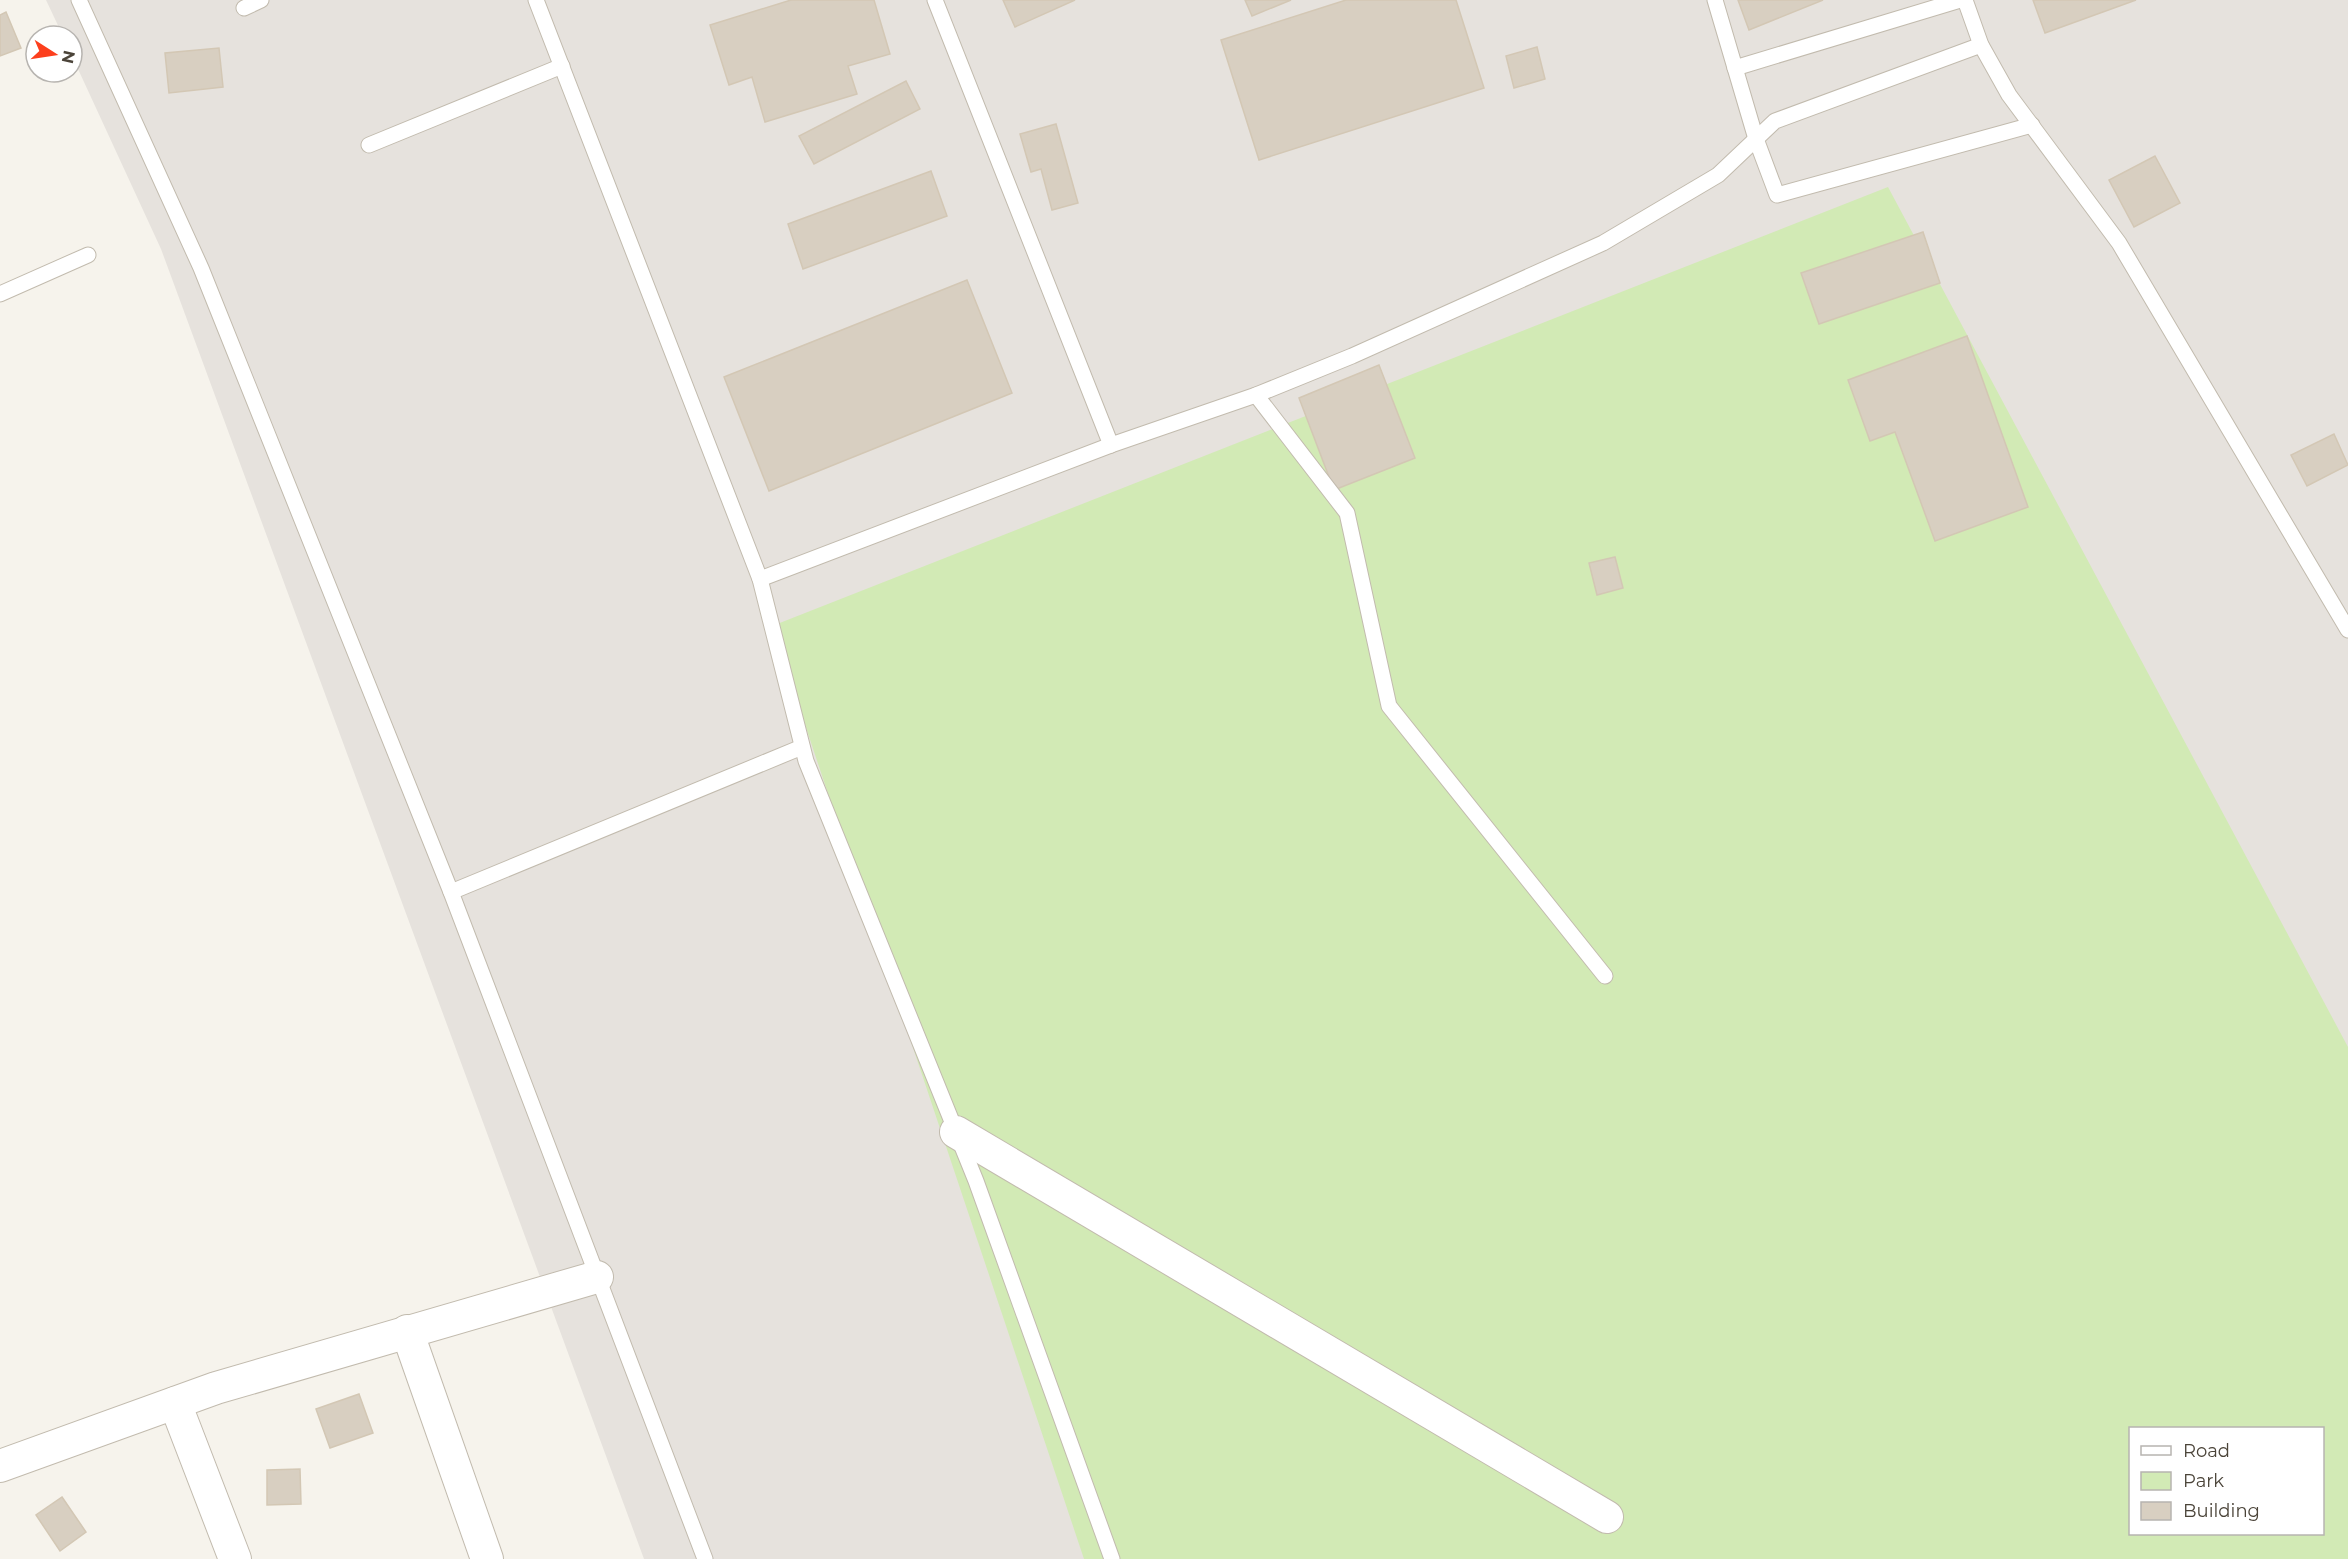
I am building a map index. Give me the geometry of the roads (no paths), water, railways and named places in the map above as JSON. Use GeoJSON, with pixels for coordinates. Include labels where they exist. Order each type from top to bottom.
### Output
{"type":"FeatureCollection","features":[{"type":"Feature","properties":{"kind":"street"},"geometry":{"type":"LineString","coordinates":[[956,1132],[1607,1517]]}},
{"type":"Feature","properties":{"kind":"street"},"geometry":{"type":"LineString","coordinates":[[0,1466],[216,1388],[597,1276]]}},
{"type":"Feature","properties":{"kind":"street"},"geometry":{"type":"LineString","coordinates":[[407,1332],[487,1559]]}},
{"type":"Feature","properties":{"kind":"street"},"geometry":{"type":"LineString","coordinates":[[175,1403],[235,1559]]}},
{"type":"Feature","properties":{"kind":"lane"},"geometry":{"type":"LineString","coordinates":[[79,0],[201,268],[451,892],[705,1559]]}},
{"type":"Feature","properties":{"kind":"lane"},"geometry":{"type":"LineString","coordinates":[[244,8],[261,0]]}},
{"type":"Feature","properties":{"kind":"lane"},"geometry":{"type":"LineString","coordinates":[[536,0],[760,579],[806,761],[956,1132],[1113,1559]]}},
{"type":"Feature","properties":{"kind":"lane"},"geometry":{"type":"LineString","coordinates":[[935,0],[1111,445]]}},
{"type":"Feature","properties":{"kind":"lane"},"geometry":{"type":"LineString","coordinates":[[1715,0],[1756,139],[1777,195],[2032,125]]}},
{"type":"Feature","properties":{"kind":"lane"},"geometry":{"type":"LineString","coordinates":[[1735,68],[1960,0]]}},
{"type":"Feature","properties":{"kind":"lane"},"geometry":{"type":"LineString","coordinates":[[1965,0],[1981,45],[2009,95],[2119,243],[2348,630]]}},
{"type":"Feature","properties":{"kind":"lane"},"geometry":{"type":"LineString","coordinates":[[760,579],[1111,445],[1256,395],[1352,356],[1603,243],[1718,175],[1775,121],[1981,45]]}},
{"type":"Feature","properties":{"kind":"lane"},"geometry":{"type":"LineString","coordinates":[[369,145],[562,66]]}},
{"type":"Feature","properties":{"kind":"lane"},"geometry":{"type":"LineString","coordinates":[[0,294],[88,255]]}},
{"type":"Feature","properties":{"kind":"lane"},"geometry":{"type":"LineString","coordinates":[[1256,395],[1347,513],[1389,706],[1605,976]]}},
{"type":"Feature","properties":{"kind":"lane"},"geometry":{"type":"LineString","coordinates":[[451,892],[802,747]]}}]}
